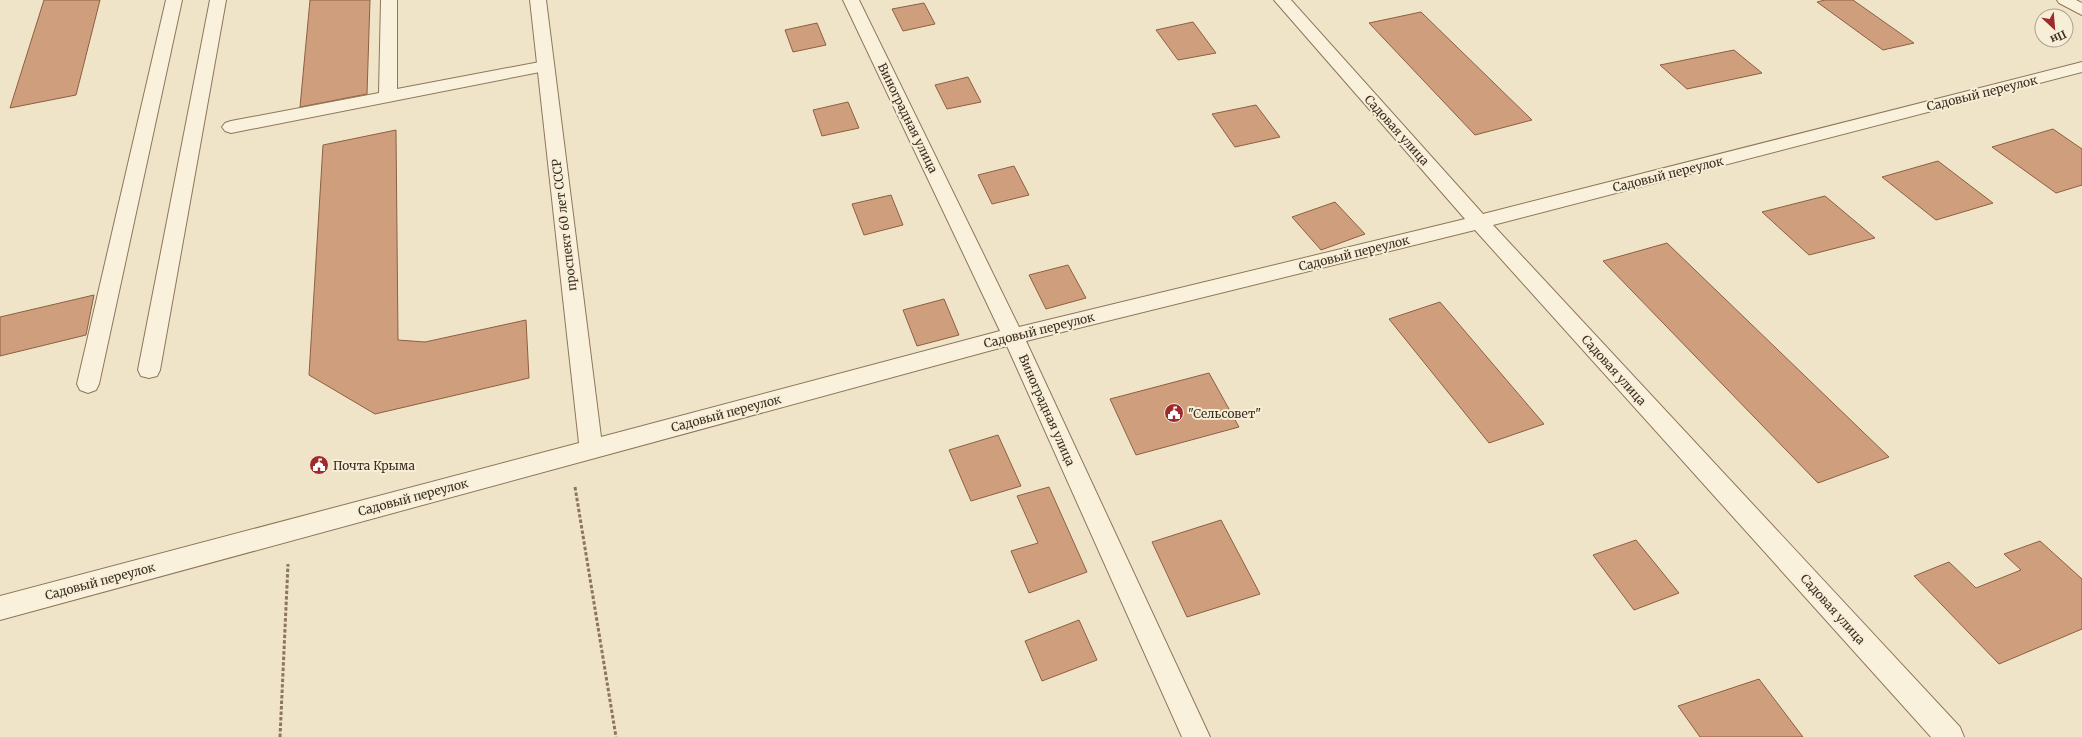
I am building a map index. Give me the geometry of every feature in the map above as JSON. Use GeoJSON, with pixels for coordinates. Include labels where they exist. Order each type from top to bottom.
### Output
{"type":"FeatureCollection","features":[{"type":"Feature","properties":{"kind":"street"},"geometry":{"type":"LineString","coordinates":[[88,384],[174,0]]}},
{"type":"Feature","properties":{"kind":"street"},"geometry":{"type":"LineString","coordinates":[[149,370],[218,0]]}},
{"type":"Feature","properties":{"kind":"street"},"geometry":{"type":"LineString","coordinates":[[388,96],[389,0]]}},
{"type":"Feature","properties":{"kind":"street","name":"проспект 60 лет СССР"},"geometry":{"type":"LineString","coordinates":[[538,0],[591,449]]}},
{"type":"Feature","properties":{"kind":"street","name":"Виноградная улица"},"geometry":{"type":"LineString","coordinates":[[850,0],[1013,336],[1196,737]]}},
{"type":"Feature","properties":{"kind":"street","name":"Садовая улица"},"geometry":{"type":"LineString","coordinates":[[1282,0],[1479,222],[1950,737]]}},
{"type":"Feature","properties":{"kind":"street"},"geometry":{"type":"LineString","coordinates":[[2065,0],[2082,10]]}},
{"type":"Feature","properties":{"kind":"street"},"geometry":{"type":"LineString","coordinates":[[231,127],[546,66]]}},
{"type":"Feature","properties":{"kind":"street","name":"Садовый переулок"},"geometry":{"type":"LineString","coordinates":[[0,608],[1013,336],[1479,222],[2082,67]]}},
{"type":"Feature","properties":{"kind":"path"},"geometry":{"type":"LineString","coordinates":[[570,455],[616,737]]}},
{"type":"Feature","properties":{"kind":"path"},"geometry":{"type":"LineString","coordinates":[[280,737],[290,530]]}},
{"type":"Feature","properties":{"kind":"building"},"geometry":{"type":"Polygon","coordinates":[[[44,0],[100,0],[76,95],[10,108],[44,0]]]}},
{"type":"Feature","properties":{"kind":"building"},"geometry":{"type":"Polygon","coordinates":[[[310,0],[370,0],[367,94],[300,107],[310,0]]]}},
{"type":"Feature","properties":{"kind":"building"},"geometry":{"type":"Polygon","coordinates":[[[1825,0],[1853,0],[1914,43],[1883,50],[1817,2],[1825,0]]]}},
{"type":"Feature","properties":{"kind":"building"},"geometry":{"type":"Polygon","coordinates":[[[924,3],[935,24],[903,31],[892,9],[924,3]]]}},
{"type":"Feature","properties":{"kind":"building"},"geometry":{"type":"Polygon","coordinates":[[[1421,12],[1532,120],[1475,135],[1369,23],[1421,12]]]}},
{"type":"Feature","properties":{"kind":"building"},"geometry":{"type":"Polygon","coordinates":[[[1193,22],[1216,53],[1178,60],[1156,30],[1193,22]]]}},
{"type":"Feature","properties":{"kind":"building"},"geometry":{"type":"Polygon","coordinates":[[[817,23],[826,45],[793,52],[785,30],[817,23]]]}},
{"type":"Feature","properties":{"kind":"building"},"geometry":{"type":"Polygon","coordinates":[[[1734,50],[1762,73],[1687,89],[1660,65],[1734,50]]]}},
{"type":"Feature","properties":{"kind":"building"},"geometry":{"type":"Polygon","coordinates":[[[968,77],[981,102],[947,109],[935,85],[968,77]]]}},
{"type":"Feature","properties":{"kind":"building"},"geometry":{"type":"Polygon","coordinates":[[[848,102],[859,128],[822,136],[813,110],[848,102]]]}},
{"type":"Feature","properties":{"kind":"building"},"geometry":{"type":"Polygon","coordinates":[[[1256,105],[1280,137],[1235,147],[1212,114],[1256,105]]]}},
{"type":"Feature","properties":{"kind":"building"},"geometry":{"type":"Polygon","coordinates":[[[2053,129],[2082,149],[2082,185],[2056,193],[1992,147],[2053,129]]]}},
{"type":"Feature","properties":{"kind":"building"},"geometry":{"type":"Polygon","coordinates":[[[396,130],[398,340],[425,342],[526,320],[529,378],[375,414],[309,375],[323,145],[396,130]]]}},
{"type":"Feature","properties":{"kind":"building"},"geometry":{"type":"Polygon","coordinates":[[[1938,161],[1993,203],[1936,220],[1882,177],[1938,161]]]}},
{"type":"Feature","properties":{"kind":"building"},"geometry":{"type":"Polygon","coordinates":[[[1014,166],[1029,195],[992,204],[978,175],[1014,166]]]}},
{"type":"Feature","properties":{"kind":"building"},"geometry":{"type":"Polygon","coordinates":[[[891,195],[903,225],[864,235],[852,204],[891,195]]]}},
{"type":"Feature","properties":{"kind":"building"},"geometry":{"type":"Polygon","coordinates":[[[1825,196],[1875,238],[1809,255],[1762,212],[1825,196]]]}},
{"type":"Feature","properties":{"kind":"building"},"geometry":{"type":"Polygon","coordinates":[[[1335,202],[1365,234],[1321,250],[1292,217],[1335,202]]]}},
{"type":"Feature","properties":{"kind":"building"},"geometry":{"type":"Polygon","coordinates":[[[1667,243],[1889,457],[1818,483],[1603,261],[1667,243]]]}},
{"type":"Feature","properties":{"kind":"building"},"geometry":{"type":"Polygon","coordinates":[[[1068,265],[1086,298],[1046,309],[1029,275],[1068,265]]]}},
{"type":"Feature","properties":{"kind":"building"},"geometry":{"type":"Polygon","coordinates":[[[94,295],[86,335],[0,356],[0,317],[94,295]]]}},
{"type":"Feature","properties":{"kind":"building"},"geometry":{"type":"Polygon","coordinates":[[[944,299],[959,335],[917,346],[903,310],[944,299]]]}},
{"type":"Feature","properties":{"kind":"building"},"geometry":{"type":"Polygon","coordinates":[[[1440,302],[1544,424],[1489,443],[1389,319],[1440,302]]]}},
{"type":"Feature","properties":{"kind":"building","name":"\"Сельсовет\""},"geometry":{"type":"Polygon","coordinates":[[[1209,373],[1239,427],[1136,455],[1110,399],[1209,373]]]}},
{"type":"Feature","properties":{"kind":"building"},"geometry":{"type":"Polygon","coordinates":[[[998,435],[1021,486],[971,501],[949,450],[998,435]]]}},
{"type":"Feature","properties":{"kind":"building"},"geometry":{"type":"Polygon","coordinates":[[[1049,487],[1087,572],[1029,593],[1011,551],[1038,543],[1017,496],[1049,487]]]}},
{"type":"Feature","properties":{"kind":"building"},"geometry":{"type":"Polygon","coordinates":[[[1221,520],[1260,594],[1187,617],[1152,542],[1221,520]]]}},
{"type":"Feature","properties":{"kind":"building"},"geometry":{"type":"Polygon","coordinates":[[[1636,540],[1679,593],[1634,610],[1593,555],[1636,540]]]}},
{"type":"Feature","properties":{"kind":"building"},"geometry":{"type":"Polygon","coordinates":[[[2040,541],[2082,579],[2082,629],[1999,664],[1914,576],[1949,562],[1976,588],[2021,570],[2004,554],[2040,541]]]}},
{"type":"Feature","properties":{"kind":"building"},"geometry":{"type":"Polygon","coordinates":[[[1079,620],[1097,660],[1042,681],[1025,641],[1079,620]]]}},
{"type":"Feature","properties":{"kind":"building"},"geometry":{"type":"Polygon","coordinates":[[[1759,679],[1803,737],[1700,737],[1678,706],[1759,679]]]}},
{"type":"Feature","properties":{"kind":"place","name":"\"Сельсовет\""},"geometry":{"type":"Point","coordinates":[1174,413]}},
{"type":"Feature","properties":{"kind":"place","name":"Почта Крыма"},"geometry":{"type":"Point","coordinates":[319,465]}}]}
